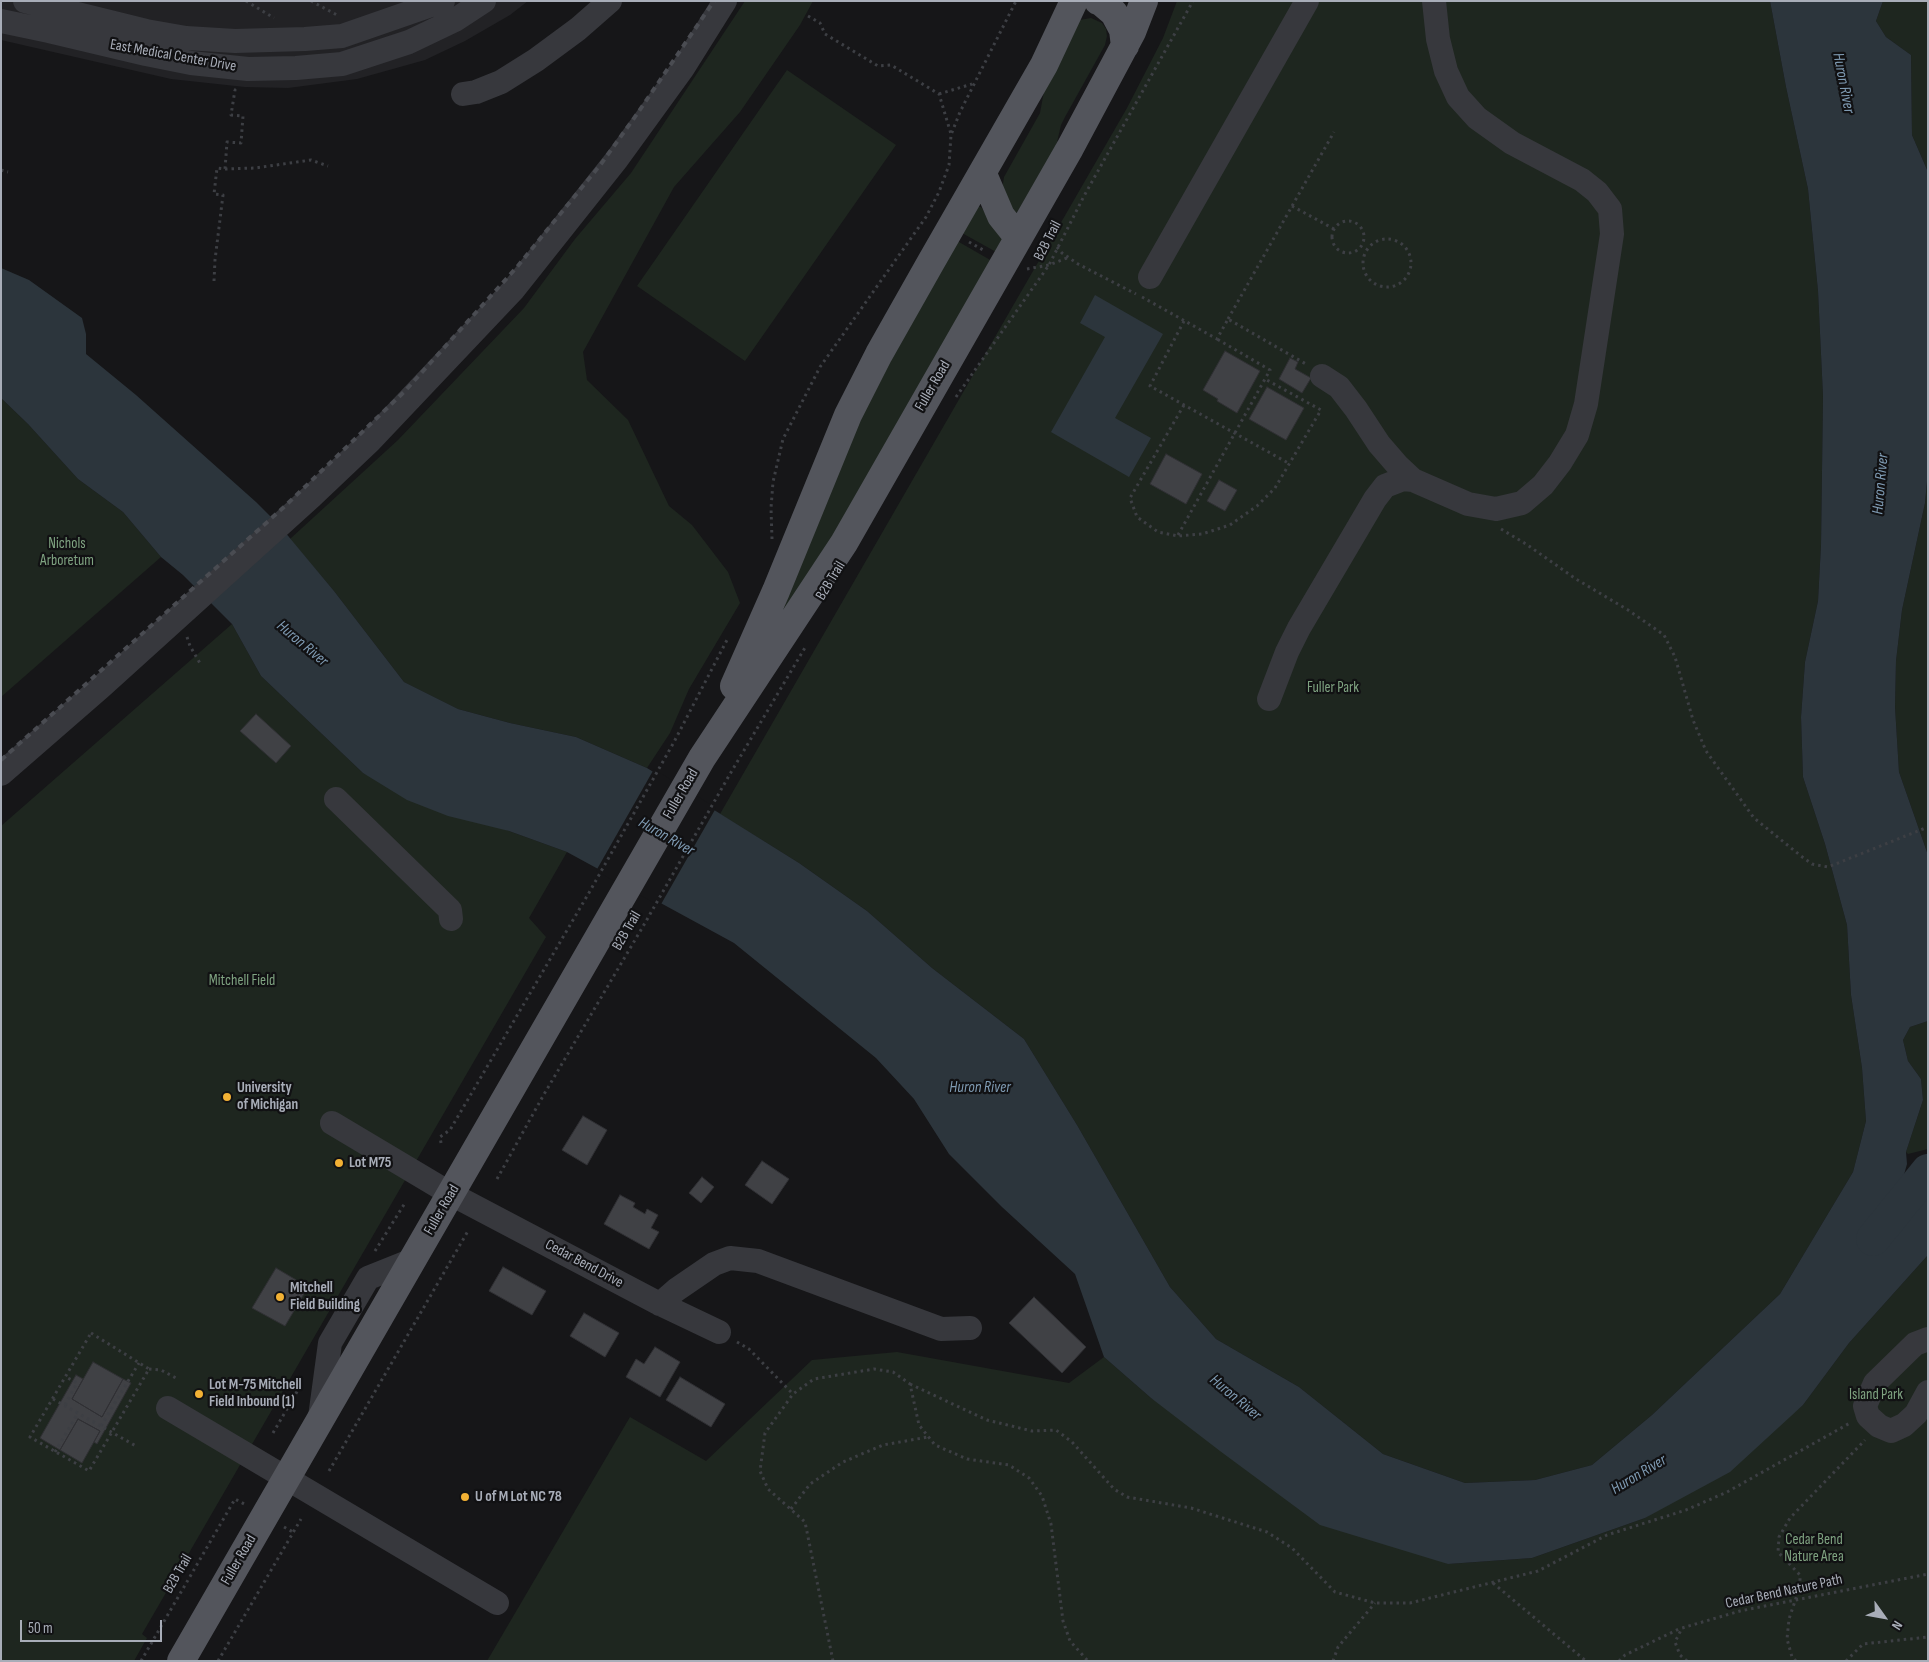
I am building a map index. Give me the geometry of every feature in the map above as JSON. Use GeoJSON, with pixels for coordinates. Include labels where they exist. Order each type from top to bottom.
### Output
{"type":"FeatureCollection","features":[{"type":"Feature","properties":{"kind":"main road","name":"Fuller Road"},"geometry":{"type":"LineString","coordinates":[[702,758],[776,592],[848,415],[907,304],[1044,65],[1074,1]]}},
{"type":"Feature","properties":{"kind":"main road"},"geometry":{"type":"LineString","coordinates":[[1098,1],[1114,13],[1123,30],[1125,46]]}},
{"type":"Feature","properties":{"kind":"main road","name":"Fuller Road"},"geometry":{"type":"LineString","coordinates":[[181,1661],[702,758],[844,543],[1070,148],[1125,46],[1144,1]]}},
{"type":"Feature","properties":{"kind":"main road"},"geometry":{"type":"LineString","coordinates":[[983,174],[1000,216],[1019,236]]}},
{"type":"Feature","properties":{"kind":"street","name":"East Medical Center Drive"},"geometry":{"type":"LineString","coordinates":[[25,1],[146,31],[186,38],[235,41],[342,36],[443,1]]}},
{"type":"Feature","properties":{"kind":"street","name":"East Medical Center Drive"},"geometry":{"type":"LineString","coordinates":[[1,21],[191,63],[248,69],[296,68],[342,64],[409,42],[455,20],[484,1]]}},
{"type":"Feature","properties":{"kind":"street"},"geometry":{"type":"LineString","coordinates":[[463,94],[476,92],[501,82],[536,60],[578,29],[610,1]]}},
{"type":"Feature","properties":{"kind":"street"},"geometry":{"type":"LineString","coordinates":[[1,774],[289,518],[370,441],[513,290],[617,159],[683,68],[725,1]]}},
{"type":"Feature","properties":{"kind":"street"},"geometry":{"type":"LineString","coordinates":[[1150,276],[1306,1]]}},
{"type":"Feature","properties":{"kind":"street"},"geometry":{"type":"LineString","coordinates":[[1322,376],[1339,387],[1379,444],[1398,466],[1414,480],[1468,504],[1496,509],[1522,503],[1543,485],[1560,463],[1577,435],[1586,404],[1612,234],[1610,209],[1597,192],[1582,180],[1512,143],[1478,118],[1458,97],[1446,71],[1440,47],[1434,1]]}},
{"type":"Feature","properties":{"kind":"street"},"geometry":{"type":"LineString","coordinates":[[1269,699],[1291,644],[1375,499],[1386,486],[1396,480],[1414,480]]}},
{"type":"Feature","properties":{"kind":"street"},"geometry":{"type":"LineString","coordinates":[[336,800],[450,910],[451,919]]}},
{"type":"Feature","properties":{"kind":"street","name":"Cedar Bend Drive"},"geometry":{"type":"LineString","coordinates":[[332,1123],[451,1194],[660,1304],[718,1332]]}},
{"type":"Feature","properties":{"kind":"street"},"geometry":{"type":"LineString","coordinates":[[660,1304],[676,1290],[714,1264],[730,1258],[758,1261],[942,1329],[970,1328]]}},
{"type":"Feature","properties":{"kind":"street"},"geometry":{"type":"LineString","coordinates":[[1928,1338],[1915,1344],[1876,1383],[1866,1406],[1873,1420],[1891,1432],[1904,1425],[1916,1414],[1928,1392]]}},
{"type":"Feature","properties":{"kind":"street"},"geometry":{"type":"LineString","coordinates":[[168,1408],[497,1603]]}},
{"type":"Feature","properties":{"kind":"path"},"geometry":{"type":"LineString","coordinates":[[246,1],[278,21]]}},
{"type":"Feature","properties":{"kind":"path"},"geometry":{"type":"LineString","coordinates":[[311,1],[340,16]]}},
{"type":"Feature","properties":{"kind":"path"},"geometry":{"type":"LineString","coordinates":[[772,544],[771,508],[773,482],[783,439],[820,367],[926,217],[939,192],[949,165],[951,135],[973,84],[1016,1]]}},
{"type":"Feature","properties":{"kind":"path","name":"B2B Trail"},"geometry":{"type":"LineString","coordinates":[[952,403],[1049,265],[1057,247],[1192,1]]}},
{"type":"Feature","properties":{"kind":"path"},"geometry":{"type":"LineString","coordinates":[[808,16],[820,23],[824,34],[878,66],[891,65],[939,94],[951,135]]}},
{"type":"Feature","properties":{"kind":"path"},"geometry":{"type":"LineString","coordinates":[[939,94],[973,84]]}},
{"type":"Feature","properties":{"kind":"path"},"geometry":{"type":"LineString","coordinates":[[224,169],[227,142],[241,143],[243,116],[231,115],[235,90],[229,89]]}},
{"type":"Feature","properties":{"kind":"path"},"geometry":{"type":"LineString","coordinates":[[1217,338],[1334,132]]}},
{"type":"Feature","properties":{"kind":"path"},"geometry":{"type":"LineString","coordinates":[[214,281],[223,195],[214,194],[217,168],[255,168],[311,160],[328,166]]}},
{"type":"Feature","properties":{"kind":"path"},"geometry":{"type":"LineString","coordinates":[[1,170],[8,172]]}},
{"type":"Feature","properties":{"kind":"path"},"geometry":{"type":"LineString","coordinates":[[1292,206],[1334,229]]}},
{"type":"Feature","properties":{"kind":"path"},"geometry":{"type":"LineString","coordinates":[[1346,221],[1358,224],[1364,235],[1360,247],[1350,253],[1338,249],[1332,238],[1334,229],[1340,222],[1346,221]]}},
{"type":"Feature","properties":{"kind":"path"},"geometry":{"type":"LineString","coordinates":[[1390,239],[1399,243],[1406,249],[1410,257],[1410,267],[1407,276],[1392,286],[1383,287],[1374,284],[1367,277],[1363,269],[1363,259],[1366,250],[1381,240],[1390,239]]}},
{"type":"Feature","properties":{"kind":"path"},"geometry":{"type":"LineString","coordinates":[[1057,247],[1067,258],[1217,338],[1270,370],[1178,536]]}},
{"type":"Feature","properties":{"kind":"path"},"geometry":{"type":"LineString","coordinates":[[1360,247],[1366,250]]}},
{"type":"Feature","properties":{"kind":"path"},"geometry":{"type":"LineString","coordinates":[[1020,268],[1036,269],[1067,258]]}},
{"type":"Feature","properties":{"kind":"path"},"geometry":{"type":"LineString","coordinates":[[1228,318],[1313,368],[1312,371],[1322,376]]}},
{"type":"Feature","properties":{"kind":"path"},"geometry":{"type":"LineString","coordinates":[[1184,321],[1150,386],[1290,464]]}},
{"type":"Feature","properties":{"kind":"path"},"geometry":{"type":"LineString","coordinates":[[1184,405],[1130,498],[1137,517],[1158,532],[1178,536],[1202,534],[1230,524],[1257,506],[1275,488],[1321,410],[1265,379]]}},
{"type":"Feature","properties":{"kind":"path"},"geometry":{"type":"LineString","coordinates":[[1494,525],[1664,635],[1676,657],[1693,720],[1706,751],[1754,818],[1812,864],[1828,867],[1928,827]]}},
{"type":"Feature","properties":{"kind":"path"},"geometry":{"type":"LineString","coordinates":[[183,613],[182,625],[190,646],[202,665]]}},
{"type":"Feature","properties":{"kind":"path"},"geometry":{"type":"LineString","coordinates":[[441,1142],[440,1137],[450,1130],[590,891],[674,742],[731,631]]}},
{"type":"Feature","properties":{"kind":"path","name":"B2B Trail"},"geometry":{"type":"LineString","coordinates":[[496,1178],[542,1096],[808,643]]}},
{"type":"Feature","properties":{"kind":"path"},"geometry":{"type":"LineString","coordinates":[[329,1471],[468,1231]]}},
{"type":"Feature","properties":{"kind":"path"},"geometry":{"type":"LineString","coordinates":[[718,1332],[749,1349],[793,1394]]}},
{"type":"Feature","properties":{"kind":"path"},"geometry":{"type":"LineString","coordinates":[[149,1370],[89,1472],[30,1437],[91,1333],[149,1370],[161,1370],[176,1378]]}},
{"type":"Feature","properties":{"kind":"path"},"geometry":{"type":"LineString","coordinates":[[102,1426],[139,1363]]}},
{"type":"Feature","properties":{"kind":"path"},"geometry":{"type":"LineString","coordinates":[[833,1661],[804,1522],[768,1489],[760,1471],[765,1433],[793,1394],[814,1379],[874,1368],[893,1372],[910,1384],[987,1420],[1032,1430],[1056,1430],[1072,1442],[1114,1489],[1127,1497],[1191,1508],[1267,1532],[1292,1548],[1335,1592],[1375,1603],[1410,1603],[1538,1571],[1607,1535],[1686,1510],[1727,1492],[1873,1420]]}},
{"type":"Feature","properties":{"kind":"path"},"geometry":{"type":"LineString","coordinates":[[65,1405],[79,1384],[66,1377]]}},
{"type":"Feature","properties":{"kind":"path"},"geometry":{"type":"LineString","coordinates":[[910,1384],[919,1425],[934,1445],[967,1459],[1009,1465],[1029,1478],[1042,1496],[1051,1524],[1063,1621],[1070,1641],[1088,1661]]}},
{"type":"Feature","properties":{"kind":"path"},"geometry":{"type":"LineString","coordinates":[[53,1398],[136,1446]]}},
{"type":"Feature","properties":{"kind":"path"},"geometry":{"type":"LineString","coordinates":[[55,1452],[68,1434],[78,1413]]}},
{"type":"Feature","properties":{"kind":"path"},"geometry":{"type":"LineString","coordinates":[[1796,1661],[1792,1657],[1787,1638],[1789,1620],[1800,1586],[1800,1575],[1778,1552],[1779,1537],[1790,1518],[1873,1420]]}},
{"type":"Feature","properties":{"kind":"path"},"geometry":{"type":"LineString","coordinates":[[791,1510],[810,1484],[843,1462],[884,1445],[928,1437]]}},
{"type":"Feature","properties":{"kind":"path","name":"B2B Trail"},"geometry":{"type":"LineString","coordinates":[[141,1661],[235,1499]]}},
{"type":"Feature","properties":{"kind":"path"},"geometry":{"type":"LineString","coordinates":[[218,1661],[301,1519]]}},
{"type":"Feature","properties":{"kind":"path","name":"Cedar Bend Nature Path"},"geometry":{"type":"LineString","coordinates":[[1619,1661],[1625,1655],[1682,1628],[1740,1611],[1928,1574]]}},
{"type":"Feature","properties":{"kind":"path"},"geometry":{"type":"LineString","coordinates":[[1492,1582],[1586,1661]]}},
{"type":"Feature","properties":{"kind":"path"},"geometry":{"type":"LineString","coordinates":[[1333,1661],[1338,1647],[1375,1603]]}},
{"type":"Feature","properties":{"kind":"path"},"geometry":{"type":"LineString","coordinates":[[1682,1628],[1675,1642],[1680,1655],[1687,1661]]}},
{"type":"Feature","properties":{"kind":"path"},"geometry":{"type":"LineString","coordinates":[[1846,1661],[1863,1644],[1928,1637]]}},
{"type":"Feature","properties":{"kind":"shaded area"},"geometry":{"type":"Polygon","coordinates":[[[1,1],[528,1],[510,15],[465,41],[425,60],[357,79],[288,88],[245,87],[171,79],[1,40],[1,1]]]}},
{"type":"Feature","properties":{"kind":"green space"},"geometry":{"type":"Polygon","coordinates":[[[745,1],[813,1],[800,25],[740,112],[674,187],[583,352],[587,380],[628,420],[669,506],[692,525],[728,572],[740,603],[689,689],[670,733],[647,768],[576,737],[510,723],[458,709],[404,682],[334,591],[290,539],[398,440],[524,308],[575,239],[631,173],[745,1]]]}},
{"type":"Feature","properties":{"kind":"green space","name":"Fuller Park"},"geometry":{"type":"Polygon","coordinates":[[[1177,1],[1770,1],[1808,189],[1818,291],[1823,396],[1821,545],[1818,601],[1805,662],[1801,717],[1803,777],[1825,844],[1847,925],[1851,995],[1862,1068],[1866,1121],[1853,1172],[1780,1294],[1652,1415],[1592,1465],[1535,1480],[1465,1483],[1383,1454],[1299,1387],[1216,1339],[1170,1287],[1077,1125],[1024,1039],[932,968],[867,911],[799,863],[720,814],[1127,108],[1163,38],[1177,1]]]}},
{"type":"Feature","properties":{"kind":"green space"},"geometry":{"type":"Polygon","coordinates":[[[1883,1],[1928,1],[1928,172],[1912,135],[1911,55],[1886,37],[1876,21],[1883,1]]]}},
{"type":"Feature","properties":{"kind":"green space"},"geometry":{"type":"Polygon","coordinates":[[[1091,18],[1102,23],[1106,29],[1105,45],[1061,125],[1055,151],[1016,214],[1002,190],[1004,177],[1040,113],[1045,86],[1080,20],[1091,18]]]}},
{"type":"Feature","properties":{"kind":"green space"},"geometry":{"type":"Polygon","coordinates":[[[787,70],[896,145],[745,361],[637,286],[787,70]]]}},
{"type":"Feature","properties":{"kind":"green space"},"geometry":{"type":"Polygon","coordinates":[[[977,206],[981,207],[1004,239],[998,253],[962,233],[977,206]]]}},
{"type":"Feature","properties":{"kind":"green space"},"geometry":{"type":"Polygon","coordinates":[[[955,242],[959,242],[992,261],[801,598],[750,665],[859,417],[955,242]]]}},
{"type":"Feature","properties":{"kind":"green space","name":"Nichols Arboretum"},"geometry":{"type":"Polygon","coordinates":[[[1,398],[28,424],[78,479],[123,512],[161,557],[1,697],[1,398]]]}},
{"type":"Feature","properties":{"kind":"green space"},"geometry":{"type":"Polygon","coordinates":[[[1928,471],[1928,855],[1899,772],[1895,707],[1896,661],[1902,610],[1925,503],[1928,471]]]}},
{"type":"Feature","properties":{"kind":"green space","name":"Mitchell Field"},"geometry":{"type":"Polygon","coordinates":[[[232,624],[261,676],[363,773],[567,852],[529,918],[546,937],[142,1634],[147,1638],[134,1661],[1,1661],[1,826],[232,624]]]}},
{"type":"Feature","properties":{"kind":"green space"},"geometry":{"type":"Polygon","coordinates":[[[1928,1021],[1928,1149],[1908,1154],[1906,1152],[1923,1100],[1921,1079],[1908,1061],[1903,1040],[1910,1027],[1928,1021]]]}},
{"type":"Feature","properties":{"kind":"green space"},"geometry":{"type":"Polygon","coordinates":[[[1928,1255],[1928,1661],[487,1661],[630,1417],[706,1461],[812,1360],[897,1352],[1069,1383],[1104,1357],[1151,1398],[1448,1564],[1532,1558],[1645,1518],[1792,1414],[1803,1405],[1849,1343],[1928,1255]]]}},
{"type":"Feature","properties":{"kind":"water","name":"Huron River"},"geometry":{"type":"Polygon","coordinates":[[[1770,1],[1883,1],[1876,21],[1886,37],[1911,55],[1912,135],[1928,172],[1928,471],[1925,503],[1902,610],[1896,661],[1895,707],[1899,772],[1928,855],[1928,1021],[1910,1027],[1903,1040],[1908,1061],[1921,1079],[1923,1100],[1906,1152],[1907,1164],[1895,1207],[1920,1187],[1928,1166],[1928,1255],[1849,1343],[1803,1405],[1730,1472],[1645,1518],[1532,1558],[1448,1564],[1320,1525],[1220,1451],[1151,1398],[1104,1357],[1075,1274],[1002,1207],[949,1154],[914,1099],[876,1058],[734,943],[567,852],[509,831],[448,816],[407,800],[363,773],[261,676],[232,624],[183,575],[161,557],[123,512],[78,479],[28,424],[1,398],[1,268],[29,280],[82,318],[86,334],[86,354],[136,395],[256,502],[279,525],[334,591],[404,682],[458,709],[510,723],[576,737],[647,768],[799,863],[867,911],[932,968],[1024,1039],[1077,1125],[1170,1287],[1216,1339],[1299,1387],[1383,1454],[1465,1483],[1535,1480],[1592,1465],[1652,1415],[1780,1294],[1853,1172],[1866,1121],[1862,1068],[1851,995],[1847,925],[1825,844],[1803,777],[1801,717],[1805,662],[1818,601],[1821,545],[1823,396],[1818,291],[1808,189],[1770,1]]]}},
{"type":"Feature","properties":{"kind":"water"},"geometry":{"type":"Polygon","coordinates":[[[1095,295],[1163,334],[1115,418],[1151,438],[1129,477],[1051,432],[1105,337],[1080,323],[1095,295]]]}},
{"type":"Feature","properties":{"kind":"pier"},"geometry":{"type":"Polygon","coordinates":[[[654,769],[716,808],[660,906],[596,871],[654,769]]]}},
{"type":"Feature","properties":{"kind":"building"},"geometry":{"type":"Polygon","coordinates":[[[1225,351],[1260,371],[1237,413],[1203,390],[1225,351]]]}},
{"type":"Feature","properties":{"kind":"building"},"geometry":{"type":"Polygon","coordinates":[[[1290,358],[1298,362],[1295,369],[1311,378],[1302,393],[1279,379],[1290,358]]]}},
{"type":"Feature","properties":{"kind":"building"},"geometry":{"type":"Polygon","coordinates":[[[1267,387],[1304,408],[1286,440],[1249,419],[1267,387]]]}},
{"type":"Feature","properties":{"kind":"building"},"geometry":{"type":"Polygon","coordinates":[[[1166,454],[1202,474],[1186,504],[1150,484],[1166,454]]]}},
{"type":"Feature","properties":{"kind":"building"},"geometry":{"type":"Polygon","coordinates":[[[1219,480],[1237,490],[1225,511],[1207,501],[1219,480]]]}},
{"type":"Feature","properties":{"kind":"building"},"geometry":{"type":"Polygon","coordinates":[[[256,714],[291,746],[276,763],[240,731],[256,714]]]}},
{"type":"Feature","properties":{"kind":"building"},"geometry":{"type":"Polygon","coordinates":[[[583,1116],[607,1130],[587,1165],[562,1150],[583,1116]]]}},
{"type":"Feature","properties":{"kind":"building"},"geometry":{"type":"Polygon","coordinates":[[[762,1161],[789,1179],[772,1204],[745,1185],[762,1161]]]}},
{"type":"Feature","properties":{"kind":"building"},"geometry":{"type":"Polygon","coordinates":[[[702,1177],[714,1187],[701,1203],[689,1193],[702,1177]]]}},
{"type":"Feature","properties":{"kind":"building"},"geometry":{"type":"Polygon","coordinates":[[[620,1195],[635,1203],[633,1207],[645,1214],[647,1209],[658,1215],[651,1228],[659,1232],[649,1249],[604,1224],[620,1195]]]}},
{"type":"Feature","properties":{"kind":"building"},"geometry":{"type":"Polygon","coordinates":[[[503,1267],[546,1291],[532,1315],[489,1291],[503,1267]]]}},
{"type":"Feature","properties":{"kind":"building","name":"Mitchell Field Building"},"geometry":{"type":"Polygon","coordinates":[[[276,1268],[308,1287],[285,1326],[252,1308],[276,1268]]]}},
{"type":"Feature","properties":{"kind":"building"},"geometry":{"type":"Polygon","coordinates":[[[1034,1297],[1086,1347],[1062,1373],[1009,1323],[1034,1297]]]}},
{"type":"Feature","properties":{"kind":"building"},"geometry":{"type":"Polygon","coordinates":[[[584,1313],[619,1333],[605,1357],[570,1336],[584,1313]]]}},
{"type":"Feature","properties":{"kind":"building"},"geometry":{"type":"Polygon","coordinates":[[[655,1347],[680,1362],[660,1397],[626,1377],[636,1359],[644,1364],[655,1347]]]}},
{"type":"Feature","properties":{"kind":"building"},"geometry":{"type":"Polygon","coordinates":[[[93,1362],[123,1379],[102,1417],[72,1399],[93,1362]]]}},
{"type":"Feature","properties":{"kind":"building"},"geometry":{"type":"Polygon","coordinates":[[[76,1375],[83,1379],[72,1399],[102,1417],[123,1379],[131,1383],[97,1444],[94,1442],[100,1431],[78,1419],[60,1450],[40,1438],[76,1375]]]}},
{"type":"Feature","properties":{"kind":"building"},"geometry":{"type":"Polygon","coordinates":[[[680,1377],[725,1404],[711,1427],[666,1400],[680,1377]]]}},
{"type":"Feature","properties":{"kind":"building"},"geometry":{"type":"Polygon","coordinates":[[[78,1419],[100,1431],[82,1463],[60,1450],[78,1419]]]}},
{"type":"Feature","properties":{"kind":"waterway","name":"Huron River"},"geometry":{"type":"LineString","coordinates":[[1873,1239],[1928,1171]]}},
{"type":"Feature","properties":{"kind":"railway"},"geometry":{"type":"LineString","coordinates":[[1,760],[284,507],[405,391],[517,267],[601,164],[714,1]]}},
{"type":"Feature","properties":{"kind":"place","name":"University of Michigan"},"geometry":{"type":"Point","coordinates":[227,1097]}},
{"type":"Feature","properties":{"kind":"place","name":"Lot M75"},"geometry":{"type":"Point","coordinates":[339,1163]}},
{"type":"Feature","properties":{"kind":"place","name":"Mitchell Field Building"},"geometry":{"type":"Point","coordinates":[280,1297]}},
{"type":"Feature","properties":{"kind":"place","name":"Lot M-75 Mitchell Field Inbound (1)"},"geometry":{"type":"Point","coordinates":[199,1394]}},
{"type":"Feature","properties":{"kind":"place","name":"U of M Lot NC 78"},"geometry":{"type":"Point","coordinates":[465,1497]}},
{"type":"Feature","properties":{"kind":"park label","name":"Island Park"},"geometry":{"type":"Point","coordinates":[1876,1395]}},
{"type":"Feature","properties":{"kind":"park label","name":"Cedar Bend Nature Area"},"geometry":{"type":"Point","coordinates":[1814,1548]}}]}
